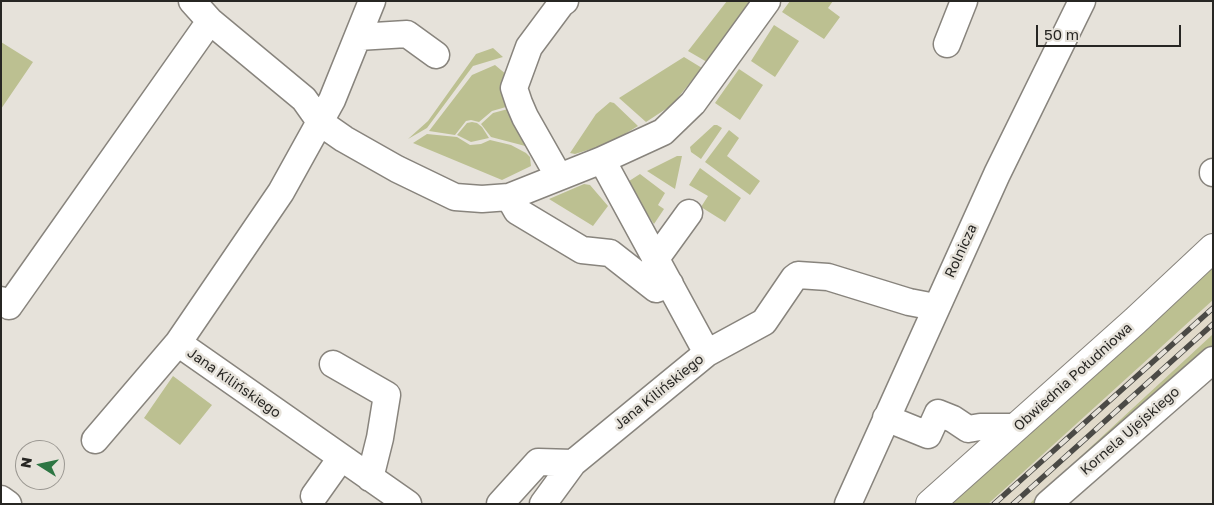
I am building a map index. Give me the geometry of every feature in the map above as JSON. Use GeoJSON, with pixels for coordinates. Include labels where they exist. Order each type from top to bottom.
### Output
{"type":"FeatureCollection","features":[{"type":"Feature","properties":{"kind":"main road","name":"Obwiednia Południowa"},"geometry":{"type":"LineString","coordinates":[[930,504],[1136,321],[1213,248]]}},
{"type":"Feature","properties":{"kind":"street"},"geometry":{"type":"LineString","coordinates":[[192,1],[210,21],[304,98],[321,123],[397,169],[455,196],[482,199],[509,197],[602,160],[663,132],[693,103],[766,1]]}},
{"type":"Feature","properties":{"kind":"street","name":"Jana Kilińskiego"},"geometry":{"type":"LineString","coordinates":[[372,1],[321,123],[281,192],[178,343],[408,504]]}},
{"type":"Feature","properties":{"kind":"street"},"geometry":{"type":"LineString","coordinates":[[559,177],[525,117],[514,88],[529,47],[565,1]]}},
{"type":"Feature","properties":{"kind":"street"},"geometry":{"type":"LineString","coordinates":[[947,44],[964,1]]}},
{"type":"Feature","properties":{"kind":"street","name":"Rolnicza"},"geometry":{"type":"LineString","coordinates":[[848,504],[997,174],[1082,1]]}},
{"type":"Feature","properties":{"kind":"street"},"geometry":{"type":"LineString","coordinates":[[1,300],[9,306],[210,21]]}},
{"type":"Feature","properties":{"kind":"street"},"geometry":{"type":"LineString","coordinates":[[358,37],[407,34],[436,55]]}},
{"type":"Feature","properties":{"kind":"street","name":"Jana Kilińskiego"},"geometry":{"type":"LineString","coordinates":[[543,504],[573,463],[707,353],[602,160]]}},
{"type":"Feature","properties":{"kind":"street"},"geometry":{"type":"LineString","coordinates":[[509,197],[517,211],[582,250],[610,254],[656,290],[670,284]]}},
{"type":"Feature","properties":{"kind":"street"},"geometry":{"type":"LineString","coordinates":[[655,260],[689,213]]}},
{"type":"Feature","properties":{"kind":"street"},"geometry":{"type":"LineString","coordinates":[[610,254],[631,215]]}},
{"type":"Feature","properties":{"kind":"street"},"geometry":{"type":"LineString","coordinates":[[707,353],[764,322],[798,275],[828,277],[909,302],[936,307]]}},
{"type":"Feature","properties":{"kind":"street"},"geometry":{"type":"LineString","coordinates":[[95,440],[178,343]]}},
{"type":"Feature","properties":{"kind":"street","name":"Kornela Ujejskiego"},"geometry":{"type":"LineString","coordinates":[[1048,504],[1213,360]]}},
{"type":"Feature","properties":{"kind":"street"},"geometry":{"type":"LineString","coordinates":[[334,364],[387,395],[380,438],[370,478]]}},
{"type":"Feature","properties":{"kind":"street"},"geometry":{"type":"LineString","coordinates":[[886,418],[928,434],[938,413],[953,419],[968,429],[1016,427]]}},
{"type":"Feature","properties":{"kind":"street"},"geometry":{"type":"LineString","coordinates":[[968,429],[976,464]]}},
{"type":"Feature","properties":{"kind":"street"},"geometry":{"type":"LineString","coordinates":[[314,496],[341,458]]}},
{"type":"Feature","properties":{"kind":"street"},"geometry":{"type":"LineString","coordinates":[[500,504],[538,462],[573,463]]}},
{"type":"Feature","properties":{"kind":"street"},"geometry":{"type":"LineString","coordinates":[[1,499],[8,504]]}},
{"type":"Feature","properties":{"kind":"shaded area"},"geometry":{"type":"Polygon","coordinates":[[[1213,300],[1213,334],[1029,504],[988,504],[1213,300]]]}},
{"type":"Feature","properties":{"kind":"green space"},"geometry":{"type":"Polygon","coordinates":[[[727,1],[751,1],[707,62],[688,51],[727,1]]]}},
{"type":"Feature","properties":{"kind":"green space"},"geometry":{"type":"Polygon","coordinates":[[[790,1],[833,1],[828,8],[840,17],[824,39],[782,12],[790,1]]]}},
{"type":"Feature","properties":{"kind":"green space"},"geometry":{"type":"Polygon","coordinates":[[[774,25],[799,41],[775,77],[751,61],[774,25]]]}},
{"type":"Feature","properties":{"kind":"green space"},"geometry":{"type":"Polygon","coordinates":[[[1,42],[33,62],[1,109],[1,42]]]}},
{"type":"Feature","properties":{"kind":"green space"},"geometry":{"type":"Polygon","coordinates":[[[493,48],[503,57],[473,66],[427,128],[408,139],[428,121],[476,54],[493,48]]]}},
{"type":"Feature","properties":{"kind":"green space"},"geometry":{"type":"Polygon","coordinates":[[[684,57],[702,68],[672,105],[646,122],[619,98],[684,57]]]}},
{"type":"Feature","properties":{"kind":"green space"},"geometry":{"type":"Polygon","coordinates":[[[495,65],[507,75],[504,94],[506,107],[492,111],[479,122],[466,121],[455,135],[429,131],[472,75],[495,65]]]}},
{"type":"Feature","properties":{"kind":"green space"},"geometry":{"type":"Polygon","coordinates":[[[739,69],[763,85],[740,120],[715,103],[739,69]]]}},
{"type":"Feature","properties":{"kind":"green space"},"geometry":{"type":"Polygon","coordinates":[[[610,102],[614,103],[638,126],[610,143],[575,154],[570,153],[596,114],[610,102]]]}},
{"type":"Feature","properties":{"kind":"green space"},"geometry":{"type":"Polygon","coordinates":[[[508,109],[529,147],[491,137],[481,124],[493,113],[508,109]]]}},
{"type":"Feature","properties":{"kind":"green space"},"geometry":{"type":"Polygon","coordinates":[[[472,122],[482,127],[489,138],[471,142],[457,135],[467,123],[472,122]]]}},
{"type":"Feature","properties":{"kind":"green space"},"geometry":{"type":"Polygon","coordinates":[[[714,125],[722,128],[701,159],[691,152],[690,147],[714,125]]]}},
{"type":"Feature","properties":{"kind":"green space"},"geometry":{"type":"Polygon","coordinates":[[[729,130],[739,138],[727,156],[760,181],[750,195],[705,162],[729,130]]]}},
{"type":"Feature","properties":{"kind":"green space"},"geometry":{"type":"Polygon","coordinates":[[[427,134],[457,137],[470,145],[481,144],[490,140],[511,145],[530,157],[531,166],[502,180],[413,143],[427,134]]]}},
{"type":"Feature","properties":{"kind":"green space"},"geometry":{"type":"Polygon","coordinates":[[[677,156],[682,156],[675,189],[647,171],[677,156]]]}},
{"type":"Feature","properties":{"kind":"green space"},"geometry":{"type":"Polygon","coordinates":[[[700,168],[741,198],[725,222],[701,207],[708,196],[689,185],[700,168]]]}},
{"type":"Feature","properties":{"kind":"green space"},"geometry":{"type":"Polygon","coordinates":[[[640,174],[665,193],[658,205],[664,209],[654,224],[626,183],[640,174]]]}},
{"type":"Feature","properties":{"kind":"green space"},"geometry":{"type":"Polygon","coordinates":[[[584,184],[590,185],[608,206],[593,226],[549,199],[584,184]]]}},
{"type":"Feature","properties":{"kind":"green space"},"geometry":{"type":"Polygon","coordinates":[[[1213,266],[1213,300],[988,504],[945,504],[1213,266]]]}},
{"type":"Feature","properties":{"kind":"green space"},"geometry":{"type":"Polygon","coordinates":[[[1213,334],[1213,348],[1039,504],[1029,504],[1213,334]]]}},
{"type":"Feature","properties":{"kind":"green space"},"geometry":{"type":"Polygon","coordinates":[[[173,376],[212,405],[180,445],[144,418],[173,376]]]}},
{"type":"Feature","properties":{"kind":"railway"},"geometry":{"type":"LineString","coordinates":[[994,504],[1213,308]]}},
{"type":"Feature","properties":{"kind":"railway"},"geometry":{"type":"LineString","coordinates":[[1013,504],[1213,324]]}}]}
